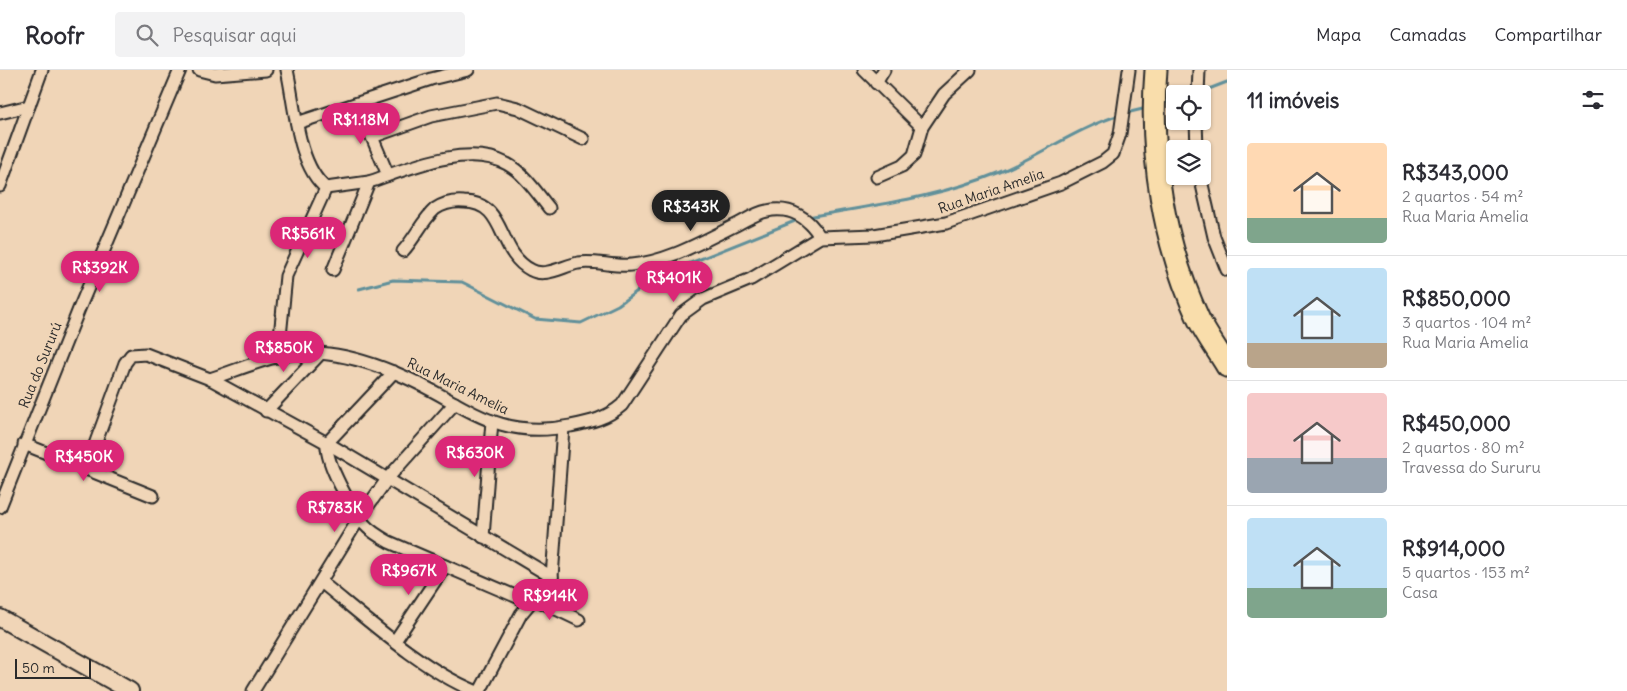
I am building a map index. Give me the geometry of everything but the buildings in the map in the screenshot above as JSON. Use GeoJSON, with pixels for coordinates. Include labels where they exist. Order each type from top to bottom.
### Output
{"type":"FeatureCollection","features":[{"type":"Feature","properties":{"kind":"highway"},"geometry":{"type":"LineString","coordinates":[[1156,70],[1155,140],[1165,220],[1181,274],[1200,321],[1227,366]]}},
{"type":"Feature","properties":{"kind":"street"},"geometry":{"type":"LineString","coordinates":[[0,186],[42,70]]}},
{"type":"Feature","properties":{"kind":"street","name":"Rua do Sururú"},"geometry":{"type":"LineString","coordinates":[[0,507],[24,444],[180,70]]}},
{"type":"Feature","properties":{"kind":"street"},"geometry":{"type":"LineString","coordinates":[[199,70],[215,74],[266,70]]}},
{"type":"Feature","properties":{"kind":"street"},"geometry":{"type":"LineString","coordinates":[[287,70],[304,152],[320,184],[326,188],[369,182],[451,158],[475,156],[491,158],[509,164],[549,208]]}},
{"type":"Feature","properties":{"kind":"street"},"geometry":{"type":"LineString","coordinates":[[297,123],[431,79],[468,70]]}},
{"type":"Feature","properties":{"kind":"street"},"geometry":{"type":"LineString","coordinates":[[864,70],[922,127]]}},
{"type":"Feature","properties":{"kind":"street"},"geometry":{"type":"LineString","coordinates":[[876,83],[884,70]]}},
{"type":"Feature","properties":{"kind":"street"},"geometry":{"type":"LineString","coordinates":[[877,177],[908,162],[918,146],[922,127],[944,94],[970,70]]}},
{"type":"Feature","properties":{"kind":"street","name":"Rua Maria Amelia"},"geometry":{"type":"LineString","coordinates":[[210,379],[278,357],[292,354],[321,353],[394,372],[492,421],[510,428],[531,431],[563,428],[602,418],[610,415],[622,405],[675,322],[693,305],[751,279],[820,237],[874,235],[946,223],[1061,183],[1089,171],[1113,154],[1117,145],[1128,70]]}},
{"type":"Feature","properties":{"kind":"street"},"geometry":{"type":"LineString","coordinates":[[1198,85],[1199,70]]}},
{"type":"Feature","properties":{"kind":"street"},"geometry":{"type":"LineString","coordinates":[[372,137],[431,116],[497,103],[518,108],[583,139]]}},
{"type":"Feature","properties":{"kind":"street"},"geometry":{"type":"LineString","coordinates":[[358,104],[388,176]]}},
{"type":"Feature","properties":{"kind":"street"},"geometry":{"type":"LineString","coordinates":[[0,113],[29,106]]}},
{"type":"Feature","properties":{"kind":"street"},"geometry":{"type":"LineString","coordinates":[[333,270],[369,182]]}},
{"type":"Feature","properties":{"kind":"street"},"geometry":{"type":"LineString","coordinates":[[1202,185],[1214,237],[1227,270]]}},
{"type":"Feature","properties":{"kind":"street"},"geometry":{"type":"LineString","coordinates":[[278,357],[286,276],[326,188]]}},
{"type":"Feature","properties":{"kind":"street"},"geometry":{"type":"LineString","coordinates":[[403,251],[435,210],[444,204],[470,202],[482,205],[496,219],[509,251],[536,273],[549,272],[578,263],[619,266],[654,261],[768,211],[799,214],[812,222],[820,237]]}},
{"type":"Feature","properties":{"kind":"street"},"geometry":{"type":"LineString","coordinates":[[266,411],[321,353]]}},
{"type":"Feature","properties":{"kind":"street"},"geometry":{"type":"LineString","coordinates":[[86,469],[125,363],[131,355],[146,354],[210,379],[328,443],[552,577]]}},
{"type":"Feature","properties":{"kind":"street","name":"Rua Maria Amelia"},"geometry":{"type":"LineString","coordinates":[[328,443],[394,372]]}},
{"type":"Feature","properties":{"kind":"street"},"geometry":{"type":"LineString","coordinates":[[252,691],[360,517],[388,478],[455,403]]}},
{"type":"Feature","properties":{"kind":"street"},"geometry":{"type":"LineString","coordinates":[[483,537],[492,421]]}},
{"type":"Feature","properties":{"kind":"street"},"geometry":{"type":"LineString","coordinates":[[480,691],[505,640],[531,600],[552,577],[563,428]]}},
{"type":"Feature","properties":{"kind":"street"},"geometry":{"type":"LineString","coordinates":[[328,443],[330,460],[360,517],[370,530],[381,538],[579,620]]}},
{"type":"Feature","properties":{"kind":"street"},"geometry":{"type":"LineString","coordinates":[[24,444],[153,496]]}},
{"type":"Feature","properties":{"kind":"street"},"geometry":{"type":"LineString","coordinates":[[395,641],[445,566]]}},
{"type":"Feature","properties":{"kind":"street"},"geometry":{"type":"LineString","coordinates":[[321,582],[395,641],[440,672],[475,691]]}},
{"type":"Feature","properties":{"kind":"street"},"geometry":{"type":"LineString","coordinates":[[0,618],[129,690]]}},
{"type":"Feature","properties":{"kind":"waterway"},"geometry":{"type":"LineString","coordinates":[[1211,88],[1227,82]]}},
{"type":"Feature","properties":{"kind":"waterway"},"geometry":{"type":"LineString","coordinates":[[1162,103],[1166,102]]}},
{"type":"Feature","properties":{"kind":"waterway"},"geometry":{"type":"LineString","coordinates":[[1126,113],[1147,108]]}},
{"type":"Feature","properties":{"kind":"waterway"},"geometry":{"type":"LineString","coordinates":[[808,217],[906,200],[976,181],[1015,165],[1104,120],[1120,115]]}},
{"type":"Feature","properties":{"kind":"waterway"},"geometry":{"type":"LineString","coordinates":[[359,289],[393,280],[462,282],[535,319],[581,323],[618,305],[658,276],[800,219]]}}]}
